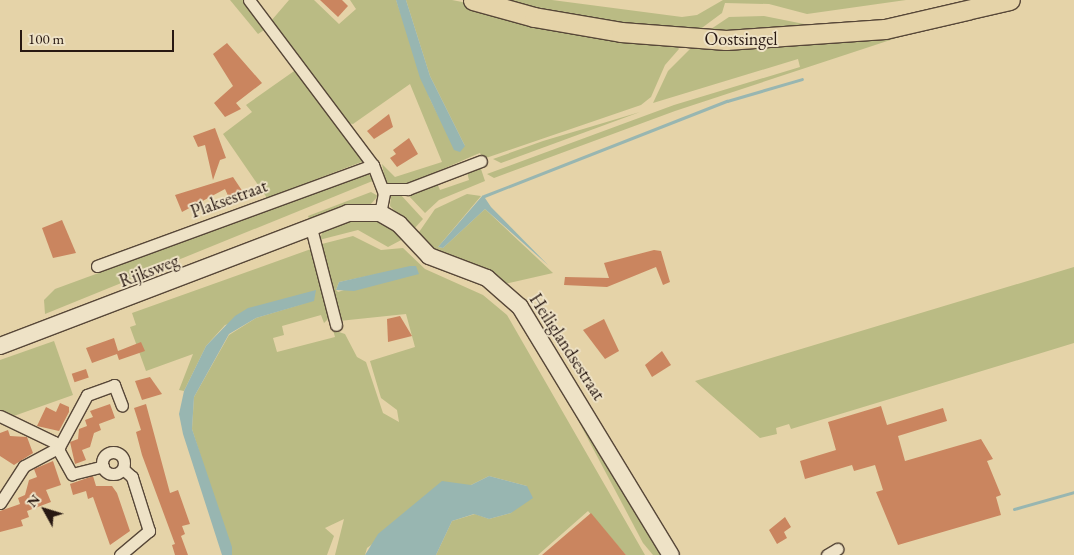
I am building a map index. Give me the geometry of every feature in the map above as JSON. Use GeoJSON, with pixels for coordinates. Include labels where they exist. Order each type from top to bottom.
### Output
{"type":"FeatureCollection","features":[{"type":"Feature","properties":{"kind":"main road","name":"Oostsingel"},"geometry":{"type":"LineString","coordinates":[[473,0],[534,17],[621,32],[726,40],[885,29],[1010,0]]}},
{"type":"Feature","properties":{"kind":"street"},"geometry":{"type":"LineString","coordinates":[[249,0],[373,165],[383,189],[380,213]]}},
{"type":"Feature","properties":{"kind":"street"},"geometry":{"type":"LineString","coordinates":[[383,189],[408,189],[481,161]]}},
{"type":"Feature","properties":{"kind":"street","name":"Plaksestraat"},"geometry":{"type":"LineString","coordinates":[[97,266],[373,165]]}},
{"type":"Feature","properties":{"kind":"street","name":"Rijksweg"},"geometry":{"type":"LineString","coordinates":[[0,346],[356,211],[380,213]]}},
{"type":"Feature","properties":{"kind":"street","name":"Heiliglandsestraat"},"geometry":{"type":"LineString","coordinates":[[380,213],[399,224],[429,256],[487,278],[520,306],[671,555]]}},
{"type":"Feature","properties":{"kind":"street"},"geometry":{"type":"LineString","coordinates":[[311,228],[336,325]]}},
{"type":"Feature","properties":{"kind":"street"},"geometry":{"type":"LineString","coordinates":[[0,503],[24,466],[59,447],[87,395],[114,385],[122,406]]}},
{"type":"Feature","properties":{"kind":"street"},"geometry":{"type":"LineString","coordinates":[[0,416],[59,447],[72,474],[102,466]]}},
{"type":"Feature","properties":{"kind":"street"},"geometry":{"type":"LineString","coordinates":[[102,466],[104,455],[116,451],[124,459],[123,469]]}},
{"type":"Feature","properties":{"kind":"street"},"geometry":{"type":"LineString","coordinates":[[102,466],[111,474],[123,469]]}},
{"type":"Feature","properties":{"kind":"street"},"geometry":{"type":"LineString","coordinates":[[120,555],[149,531],[132,478],[123,469]]}},
{"type":"Feature","properties":{"kind":"green space"},"geometry":{"type":"Polygon","coordinates":[[[230,0],[245,0],[267,28],[258,34],[230,0]]]}},
{"type":"Feature","properties":{"kind":"green space"},"geometry":{"type":"Polygon","coordinates":[[[289,0],[314,0],[339,24],[356,9],[350,0],[396,0],[430,99],[443,125],[465,146],[430,76],[406,0],[452,0],[675,44],[679,49],[665,65],[651,97],[641,105],[483,159],[480,153],[402,187],[386,185],[382,164],[395,177],[442,162],[410,84],[353,124],[348,123],[271,21],[289,0]]]}},
{"type":"Feature","properties":{"kind":"green space"},"geometry":{"type":"Polygon","coordinates":[[[493,0],[552,0],[682,17],[697,15],[723,0],[906,0],[807,14],[769,4],[725,3],[722,13],[695,33],[643,29],[493,0]]]}},
{"type":"Feature","properties":{"kind":"green space"},"geometry":{"type":"Polygon","coordinates":[[[764,16],[804,24],[805,32],[715,34],[711,29],[729,17],[764,16]]]}},
{"type":"Feature","properties":{"kind":"green space"},"geometry":{"type":"Polygon","coordinates":[[[939,24],[675,111],[494,178],[487,174],[674,105],[800,67],[798,59],[653,103],[668,71],[694,45],[939,24]]]}},
{"type":"Feature","properties":{"kind":"green space"},"geometry":{"type":"Polygon","coordinates":[[[297,69],[364,161],[267,198],[223,134],[252,112],[246,105],[297,69]]]}},
{"type":"Feature","properties":{"kind":"green space"},"geometry":{"type":"Polygon","coordinates":[[[640,112],[501,163],[493,159],[543,141],[640,112]]]}},
{"type":"Feature","properties":{"kind":"green space"},"geometry":{"type":"Polygon","coordinates":[[[477,168],[481,169],[485,181],[439,200],[425,213],[408,195],[437,183],[440,190],[469,180],[467,172],[477,168]]]}},
{"type":"Feature","properties":{"kind":"green space"},"geometry":{"type":"Polygon","coordinates":[[[368,174],[375,180],[45,314],[44,300],[55,289],[368,174]]]}},
{"type":"Feature","properties":{"kind":"green space"},"geometry":{"type":"Polygon","coordinates":[[[371,192],[378,196],[370,205],[311,223],[308,216],[371,192]]]}},
{"type":"Feature","properties":{"kind":"green space"},"geometry":{"type":"Polygon","coordinates":[[[400,194],[423,219],[413,230],[390,206],[391,196],[400,194]]]}},
{"type":"Feature","properties":{"kind":"green space"},"geometry":{"type":"Polygon","coordinates":[[[467,194],[481,196],[438,247],[443,248],[485,209],[553,273],[505,284],[441,256],[417,235],[435,209],[467,194]]]}},
{"type":"Feature","properties":{"kind":"green space"},"geometry":{"type":"Polygon","coordinates":[[[376,217],[405,238],[388,247],[358,230],[319,240],[324,229],[345,219],[376,217]]]}},
{"type":"Feature","properties":{"kind":"green space"},"geometry":{"type":"Polygon","coordinates":[[[353,236],[381,250],[403,248],[425,269],[483,295],[507,315],[645,555],[626,555],[588,511],[538,555],[436,555],[452,521],[475,514],[489,519],[511,513],[527,486],[489,476],[471,485],[455,485],[367,548],[365,555],[335,555],[344,519],[325,528],[334,536],[327,555],[232,555],[192,429],[194,397],[229,335],[256,318],[306,303],[225,325],[206,346],[184,391],[179,390],[193,354],[146,371],[130,327],[136,325],[132,313],[311,249],[329,318],[324,323],[321,315],[282,326],[284,335],[273,338],[277,352],[335,337],[333,330],[345,334],[357,357],[366,362],[383,413],[399,422],[397,410],[381,398],[370,361],[415,347],[406,314],[339,321],[318,245],[353,236]],[[416,266],[339,282],[336,290],[338,292],[416,266]]]}},
{"type":"Feature","properties":{"kind":"green space"},"geometry":{"type":"Polygon","coordinates":[[[1074,267],[1074,343],[791,429],[789,424],[776,428],[777,434],[760,438],[695,381],[1074,267]]]}},
{"type":"Feature","properties":{"kind":"green space"},"geometry":{"type":"Polygon","coordinates":[[[54,341],[73,395],[11,417],[0,412],[0,360],[54,341]]]}},
{"type":"Feature","properties":{"kind":"green space"},"geometry":{"type":"Polygon","coordinates":[[[542,352],[666,555],[653,555],[643,543],[542,352]]]}},
{"type":"Feature","properties":{"kind":"water"},"geometry":{"type":"Polygon","coordinates":[[[396,0],[406,0],[430,76],[465,146],[460,152],[454,150],[420,78],[396,0]]]}},
{"type":"Feature","properties":{"kind":"water"},"geometry":{"type":"Polygon","coordinates":[[[483,195],[491,207],[548,265],[485,209],[443,248],[438,247],[483,195]]]}},
{"type":"Feature","properties":{"kind":"water"},"geometry":{"type":"Polygon","coordinates":[[[416,266],[419,274],[354,291],[336,290],[339,282],[416,266]]]}},
{"type":"Feature","properties":{"kind":"water"},"geometry":{"type":"Polygon","coordinates":[[[316,290],[314,301],[256,318],[229,334],[194,397],[192,429],[232,547],[232,555],[222,555],[183,434],[179,414],[184,391],[206,346],[235,316],[248,308],[316,290]]]}},
{"type":"Feature","properties":{"kind":"water"},"geometry":{"type":"Polygon","coordinates":[[[489,476],[527,486],[533,498],[511,513],[489,519],[474,514],[452,521],[436,555],[365,555],[378,534],[442,481],[471,485],[489,476]]]}},
{"type":"Feature","properties":{"kind":"building"},"geometry":{"type":"Polygon","coordinates":[[[320,0],[342,0],[348,6],[338,17],[320,0]]]}},
{"type":"Feature","properties":{"kind":"building"},"geometry":{"type":"Polygon","coordinates":[[[227,43],[262,83],[236,103],[241,109],[225,117],[214,103],[233,86],[213,54],[227,43]]]}},
{"type":"Feature","properties":{"kind":"building"},"geometry":{"type":"Polygon","coordinates":[[[389,114],[393,127],[374,139],[367,131],[389,114]]]}},
{"type":"Feature","properties":{"kind":"building"},"geometry":{"type":"Polygon","coordinates":[[[215,128],[226,158],[220,160],[213,180],[205,145],[198,147],[193,136],[215,128]]]}},
{"type":"Feature","properties":{"kind":"building"},"geometry":{"type":"Polygon","coordinates":[[[409,138],[418,154],[397,167],[390,158],[396,154],[393,150],[409,138]]]}},
{"type":"Feature","properties":{"kind":"building"},"geometry":{"type":"Polygon","coordinates":[[[233,177],[245,195],[230,200],[225,189],[182,212],[175,195],[233,177]]]}},
{"type":"Feature","properties":{"kind":"building"},"geometry":{"type":"Polygon","coordinates":[[[62,220],[76,253],[53,258],[42,228],[62,220]]]}},
{"type":"Feature","properties":{"kind":"building"},"geometry":{"type":"Polygon","coordinates":[[[654,250],[661,251],[670,282],[663,285],[656,267],[607,287],[564,285],[565,277],[609,278],[604,263],[654,250]]]}},
{"type":"Feature","properties":{"kind":"building"},"geometry":{"type":"Polygon","coordinates":[[[400,316],[412,336],[388,342],[387,319],[400,316]]]}},
{"type":"Feature","properties":{"kind":"building"},"geometry":{"type":"Polygon","coordinates":[[[604,319],[619,351],[605,359],[583,330],[604,319]]]}},
{"type":"Feature","properties":{"kind":"building"},"geometry":{"type":"Polygon","coordinates":[[[114,338],[118,351],[141,342],[145,351],[119,360],[117,354],[92,363],[86,348],[114,338]]]}},
{"type":"Feature","properties":{"kind":"building"},"geometry":{"type":"Polygon","coordinates":[[[662,351],[671,365],[652,377],[645,365],[662,351]]]}},
{"type":"Feature","properties":{"kind":"building"},"geometry":{"type":"Polygon","coordinates":[[[86,369],[89,378],[75,382],[72,374],[86,369]]]}},
{"type":"Feature","properties":{"kind":"building"},"geometry":{"type":"Polygon","coordinates":[[[150,377],[162,394],[142,400],[135,381],[150,377]]]}},
{"type":"Feature","properties":{"kind":"building"},"geometry":{"type":"Polygon","coordinates":[[[60,403],[69,407],[69,412],[59,431],[37,426],[46,407],[56,412],[60,403]]]}},
{"type":"Feature","properties":{"kind":"building"},"geometry":{"type":"Polygon","coordinates":[[[110,404],[115,418],[99,424],[101,430],[94,433],[90,447],[82,450],[86,460],[75,464],[70,442],[78,439],[79,429],[87,426],[85,420],[93,417],[90,411],[110,404]]]}},
{"type":"Feature","properties":{"kind":"building"},"geometry":{"type":"Polygon","coordinates":[[[146,404],[170,493],[178,490],[190,524],[182,526],[185,534],[181,536],[188,555],[175,555],[172,545],[175,544],[142,455],[136,432],[141,430],[134,408],[146,404]]]}},
{"type":"Feature","properties":{"kind":"building"},"geometry":{"type":"Polygon","coordinates":[[[881,406],[887,425],[943,408],[947,421],[898,436],[905,461],[981,439],[993,459],[987,461],[1001,495],[996,497],[1001,515],[898,545],[876,492],[883,490],[875,465],[854,471],[852,465],[805,479],[800,461],[836,450],[828,422],[881,406]]]}},
{"type":"Feature","properties":{"kind":"building"},"geometry":{"type":"Polygon","coordinates":[[[8,430],[10,436],[27,437],[33,453],[14,465],[0,456],[0,433],[8,430]]]}},
{"type":"Feature","properties":{"kind":"building"},"geometry":{"type":"Polygon","coordinates":[[[53,461],[61,485],[46,490],[51,502],[27,511],[29,517],[21,520],[23,526],[0,532],[0,511],[20,504],[18,498],[25,495],[29,480],[37,477],[34,469],[53,461]]]}},
{"type":"Feature","properties":{"kind":"building"},"geometry":{"type":"Polygon","coordinates":[[[93,476],[96,486],[112,486],[117,493],[130,531],[110,545],[93,497],[88,499],[86,491],[73,495],[70,484],[93,476]]]}},
{"type":"Feature","properties":{"kind":"building"},"geometry":{"type":"Polygon","coordinates":[[[591,513],[626,555],[542,555],[591,513]]]}},
{"type":"Feature","properties":{"kind":"building"},"geometry":{"type":"Polygon","coordinates":[[[785,517],[791,527],[784,532],[787,538],[777,544],[769,530],[785,517]]]}},
{"type":"Feature","properties":{"kind":"waterway"},"geometry":{"type":"LineString","coordinates":[[484,196],[727,101],[802,79]]}},
{"type":"Feature","properties":{"kind":"waterway"},"geometry":{"type":"LineString","coordinates":[[1014,509],[1074,492]]}}]}
